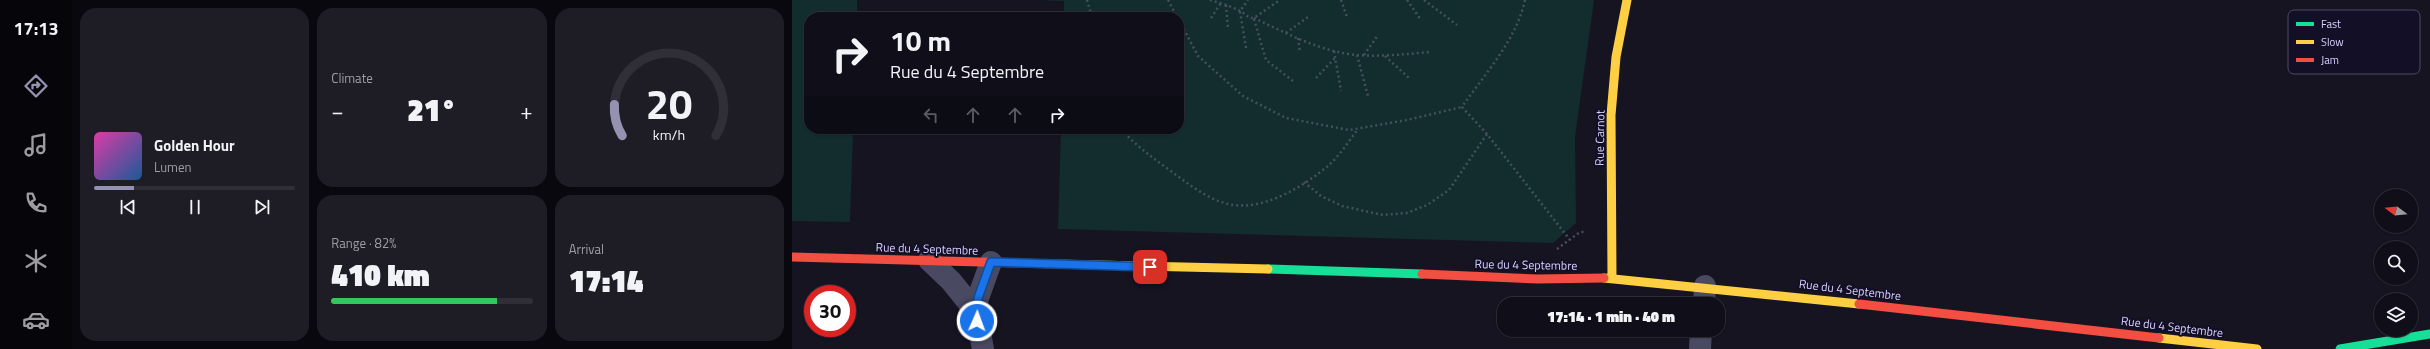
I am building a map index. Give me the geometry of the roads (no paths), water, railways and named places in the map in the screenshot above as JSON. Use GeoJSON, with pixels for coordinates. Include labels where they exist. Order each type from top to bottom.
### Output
{"type":"FeatureCollection","features":[{"type":"Feature","properties":{"kind":"street","name":"Rue Carnot"},"geometry":{"type":"LineString","coordinates":[[1612,278],[1612,115],[1616,57],[1627,0]]}},
{"type":"Feature","properties":{"kind":"street","name":"Rue du 4 Septembre"},"geometry":{"type":"LineString","coordinates":[[792,257],[1309,270],[1538,279],[1612,278],[1704,295],[2257,349]]}},
{"type":"Feature","properties":{"kind":"street"},"geometry":{"type":"LineString","coordinates":[[929,260],[951,281],[976,312]]}},
{"type":"Feature","properties":{"kind":"street"},"geometry":{"type":"LineString","coordinates":[[983,349],[976,312],[978,298],[991,262]]}},
{"type":"Feature","properties":{"kind":"street"},"geometry":{"type":"LineString","coordinates":[[2340,349],[2430,334]]}},
{"type":"Feature","properties":{"kind":"street"},"geometry":{"type":"LineString","coordinates":[[1700,349],[1701,337]]}}]}
